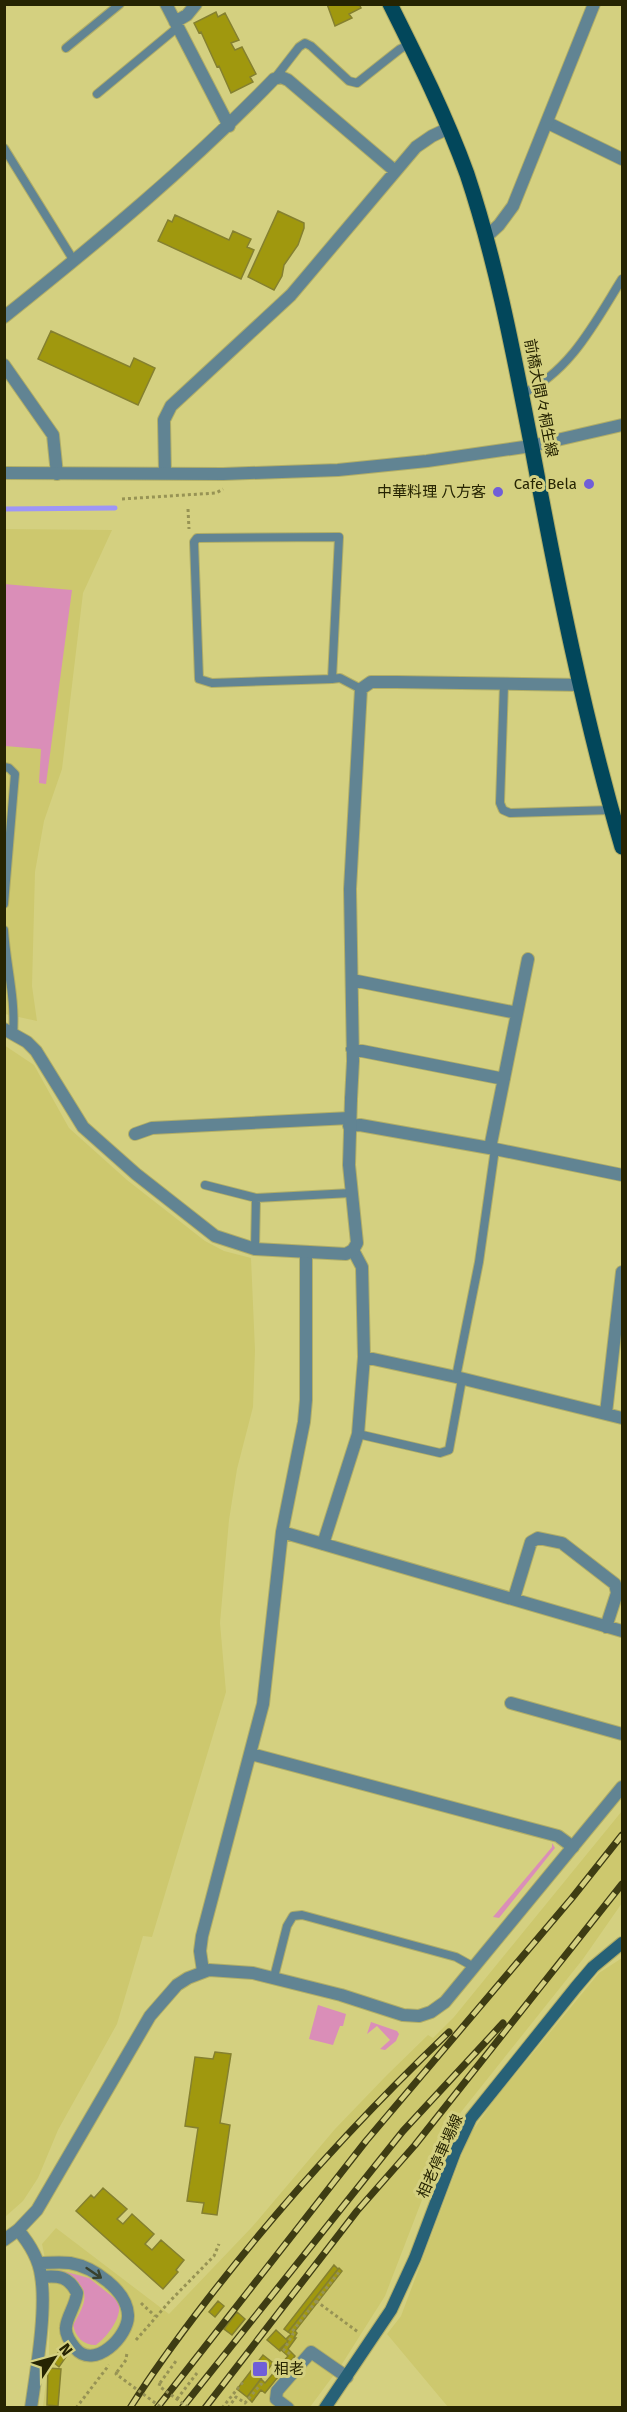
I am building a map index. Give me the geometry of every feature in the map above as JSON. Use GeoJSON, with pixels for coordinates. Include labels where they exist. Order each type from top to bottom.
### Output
{"type":"FeatureCollection","features":[{"type":"Feature","properties":{"kind":"main road","name":"前橋大間々桐生線"},"geometry":{"type":"LineString","coordinates":[[390,4],[449,128],[486,237],[507,320],[582,686],[622,847]]}},
{"type":"Feature","properties":{"kind":"main road","name":"相老停車場線"},"geometry":{"type":"LineString","coordinates":[[325,2408],[382,2325],[400,2292],[455,2152],[471,2118],[593,1967],[622,1944]]}},
{"type":"Feature","properties":{"kind":"street"},"geometry":{"type":"LineString","coordinates":[[166,4],[229,126]]}},
{"type":"Feature","properties":{"kind":"street"},"geometry":{"type":"LineString","coordinates":[[177,24],[196,4]]}},
{"type":"Feature","properties":{"kind":"street"},"geometry":{"type":"LineString","coordinates":[[486,237],[499,225],[513,206],[594,4]]}},
{"type":"Feature","properties":{"kind":"street"},"geometry":{"type":"LineString","coordinates":[[4,317],[74,261],[229,126],[274,79],[280,77],[288,80],[395,171]]}},
{"type":"Feature","properties":{"kind":"street"},"geometry":{"type":"LineString","coordinates":[[548,123],[622,159]]}},
{"type":"Feature","properties":{"kind":"street"},"geometry":{"type":"LineString","coordinates":[[165,473],[164,420],[171,405],[291,295],[416,147],[449,128]]}},
{"type":"Feature","properties":{"kind":"street"},"geometry":{"type":"LineString","coordinates":[[4,365],[53,435],[57,474]]}},
{"type":"Feature","properties":{"kind":"street"},"geometry":{"type":"LineString","coordinates":[[4,473],[265,474],[338,470],[427,461],[531,446],[622,425]]}},
{"type":"Feature","properties":{"kind":"street"},"geometry":{"type":"LineString","coordinates":[[9,1032],[27,1042],[45,1061],[75,1117],[83,1127],[215,1236],[255,1250],[346,1254],[353,1250],[357,1243],[357,1232],[351,1193],[349,1122],[352,1049],[350,889],[362,689],[371,682],[582,686]]}},
{"type":"Feature","properties":{"kind":"street"},"geometry":{"type":"LineString","coordinates":[[493,1148],[528,959]]}},
{"type":"Feature","properties":{"kind":"street"},"geometry":{"type":"LineString","coordinates":[[352,980],[517,1013]]}},
{"type":"Feature","properties":{"kind":"street"},"geometry":{"type":"LineString","coordinates":[[352,1049],[504,1079]]}},
{"type":"Feature","properties":{"kind":"street"},"geometry":{"type":"LineString","coordinates":[[135,1134],[152,1128],[349,1122],[493,1148],[622,1175]]}},
{"type":"Feature","properties":{"kind":"street"},"geometry":{"type":"LineString","coordinates":[[323,1544],[358,1434],[364,1357],[362,1267],[353,1250]]}},
{"type":"Feature","properties":{"kind":"street"},"geometry":{"type":"LineString","coordinates":[[202,1971],[202,1936],[263,1704],[282,1532],[306,1400],[306,1253]]}},
{"type":"Feature","properties":{"kind":"street"},"geometry":{"type":"LineString","coordinates":[[606,1413],[622,1272]]}},
{"type":"Feature","properties":{"kind":"street"},"geometry":{"type":"LineString","coordinates":[[364,1357],[622,1418]]}},
{"type":"Feature","properties":{"kind":"street"},"geometry":{"type":"LineString","coordinates":[[282,1532],[622,1631]]}},
{"type":"Feature","properties":{"kind":"street"},"geometry":{"type":"LineString","coordinates":[[514,1598],[531,1542],[538,1538],[562,1543],[615,1584],[617,1593],[606,1627]]}},
{"type":"Feature","properties":{"kind":"street"},"geometry":{"type":"LineString","coordinates":[[511,1703],[622,1734]]}},
{"type":"Feature","properties":{"kind":"street"},"geometry":{"type":"LineString","coordinates":[[251,1754],[558,1836],[573,1847]]}},
{"type":"Feature","properties":{"kind":"street"},"geometry":{"type":"LineString","coordinates":[[4,2240],[38,2210],[150,2016],[177,1985],[202,1971],[235,1971],[274,1977],[403,2015],[419,2016],[431,2012],[444,2002],[474,1967],[622,1786]]}},
{"type":"Feature","properties":{"kind":"street"},"geometry":{"type":"LineString","coordinates":[[18,2230],[30,2246],[42,2277],[40,2333],[31,2408]]}},
{"type":"Feature","properties":{"kind":"street"},"geometry":{"type":"LineString","coordinates":[[38,2263],[69,2263],[88,2268],[124,2297],[127,2322],[109,2349],[93,2356],[83,2355],[75,2349],[66,2327],[76,2303],[77,2293],[68,2280],[57,2276],[42,2277]]}},
{"type":"Feature","properties":{"kind":"street"},"geometry":{"type":"LineString","coordinates":[[288,2408],[276,2398],[277,2391],[311,2352],[347,2377]]}},
{"type":"Feature","properties":{"kind":"lane"},"geometry":{"type":"LineString","coordinates":[[66,48],[120,4]]}},
{"type":"Feature","properties":{"kind":"lane"},"geometry":{"type":"LineString","coordinates":[[97,94],[177,24]]}},
{"type":"Feature","properties":{"kind":"lane"},"geometry":{"type":"LineString","coordinates":[[274,79],[299,47],[305,43],[349,81],[357,83],[400,49],[410,44]]}},
{"type":"Feature","properties":{"kind":"lane"},"geometry":{"type":"LineString","coordinates":[[4,148],[74,261]]}},
{"type":"Feature","properties":{"kind":"lane"},"geometry":{"type":"LineString","coordinates":[[522,394],[543,383],[578,349],[622,279]]}},
{"type":"Feature","properties":{"kind":"lane"},"geometry":{"type":"LineString","coordinates":[[332,679],[339,537],[197,538],[194,542],[199,679],[212,683],[332,679],[340,678],[362,689]]}},
{"type":"Feature","properties":{"kind":"lane"},"geometry":{"type":"LineString","coordinates":[[504,684],[500,803],[503,810],[510,813],[612,810]]}},
{"type":"Feature","properties":{"kind":"lane"},"geometry":{"type":"LineString","coordinates":[[4,767],[9,768],[15,774],[5,870],[4,904]]}},
{"type":"Feature","properties":{"kind":"lane"},"geometry":{"type":"LineString","coordinates":[[4,930],[6,961],[14,1008],[9,1032]]}},
{"type":"Feature","properties":{"kind":"lane"},"geometry":{"type":"LineString","coordinates":[[358,1434],[440,1453],[449,1450],[479,1262],[493,1148]]}},
{"type":"Feature","properties":{"kind":"lane"},"geometry":{"type":"LineString","coordinates":[[206,1185],[256,1198],[351,1193]]}},
{"type":"Feature","properties":{"kind":"lane"},"geometry":{"type":"LineString","coordinates":[[255,1250],[256,1198]]}},
{"type":"Feature","properties":{"kind":"lane"},"geometry":{"type":"LineString","coordinates":[[274,1977],[287,1926],[293,1916],[302,1915],[456,1956],[474,1967]]}},
{"type":"Feature","properties":{"kind":"path"},"geometry":{"type":"LineString","coordinates":[[122,499],[216,493],[224,488]]}},
{"type":"Feature","properties":{"kind":"path"},"geometry":{"type":"LineString","coordinates":[[188,509],[190,534],[194,542]]}},
{"type":"Feature","properties":{"kind":"path"},"geometry":{"type":"LineString","coordinates":[[134,2343],[176,2293],[214,2256],[219,2244]]}},
{"type":"Feature","properties":{"kind":"path"},"geometry":{"type":"LineString","coordinates":[[287,2362],[292,2356],[284,2350],[294,2334],[291,2332],[339,2272]]}},
{"type":"Feature","properties":{"kind":"path"},"geometry":{"type":"LineString","coordinates":[[316,2301],[363,2336]]}},
{"type":"Feature","properties":{"kind":"path"},"geometry":{"type":"LineString","coordinates":[[123,2352],[127,2352],[126,2360],[116,2374],[162,2408]]}},
{"type":"Feature","properties":{"kind":"path"},"geometry":{"type":"LineString","coordinates":[[76,2408],[112,2361]]}},
{"type":"Feature","properties":{"kind":"path"},"geometry":{"type":"LineString","coordinates":[[176,2361],[159,2386],[189,2408]]}},
{"type":"Feature","properties":{"kind":"path"},"geometry":{"type":"LineString","coordinates":[[177,2400],[197,2373]]}},
{"type":"Feature","properties":{"kind":"path"},"geometry":{"type":"LineString","coordinates":[[222,2408],[241,2381]]}},
{"type":"Feature","properties":{"kind":"path"},"geometry":{"type":"LineString","coordinates":[[228,2408],[236,2397],[245,2403],[261,2384],[266,2388]]}},
{"type":"Feature","properties":{"kind":"shaded area"},"geometry":{"type":"Polygon","coordinates":[[[5,529],[112,530],[83,593],[62,769],[44,821],[35,872],[32,986],[37,1021],[5,1014],[5,529]]]}},
{"type":"Feature","properties":{"kind":"shaded area"},"geometry":{"type":"Polygon","coordinates":[[[4,584],[72,590],[46,784],[39,783],[41,749],[5,746],[4,584]]]}},
{"type":"Feature","properties":{"kind":"shaded area"},"geometry":{"type":"Polygon","coordinates":[[[4,1045],[34,1065],[69,1128],[127,1180],[205,1241],[224,1251],[251,1258],[255,1350],[253,1407],[237,1469],[229,1520],[220,1623],[226,1692],[152,1937],[143,1936],[117,2024],[58,2130],[38,2178],[23,2201],[5,2217],[4,1045]]]}},
{"type":"Feature","properties":{"kind":"shaded area"},"geometry":{"type":"Polygon","coordinates":[[[622,1811],[622,1903],[583,1959],[461,2112],[437,2161],[385,2296],[342,2364],[310,2407],[43,2407],[49,2356],[50,2283],[42,2244],[56,2228],[169,2314],[252,2227],[335,2129],[428,2035],[433,2038],[454,2017],[622,1811]]]}},
{"type":"Feature","properties":{"kind":"shaded area"},"geometry":{"type":"Polygon","coordinates":[[[552,1843],[555,1848],[499,1918],[493,1917],[552,1847],[552,1843]]]}},
{"type":"Feature","properties":{"kind":"shaded area"},"geometry":{"type":"Polygon","coordinates":[[[622,1958],[622,2407],[448,2407],[387,2334],[401,2316],[469,2136],[495,2099],[599,1973],[622,1958]]]}},
{"type":"Feature","properties":{"kind":"shaded area"},"geometry":{"type":"Polygon","coordinates":[[[318,2005],[346,2014],[343,2026],[340,2026],[333,2045],[309,2039],[318,2005]]]}},
{"type":"Feature","properties":{"kind":"shaded area"},"geometry":{"type":"Polygon","coordinates":[[[371,2022],[397,2031],[399,2034],[396,2041],[385,2050],[380,2049],[390,2040],[377,2026],[367,2034],[371,2022]]]}},
{"type":"Feature","properties":{"kind":"shaded area"},"geometry":{"type":"Polygon","coordinates":[[[59,2270],[89,2278],[118,2301],[117,2319],[105,2337],[96,2345],[83,2342],[76,2333],[73,2325],[83,2306],[84,2293],[76,2282],[59,2270]]]}},
{"type":"Feature","properties":{"kind":"building"},"geometry":{"type":"Polygon","coordinates":[[[327,4],[359,4],[361,8],[349,14],[352,18],[335,26],[327,4]]]}},
{"type":"Feature","properties":{"kind":"building"},"geometry":{"type":"Polygon","coordinates":[[[216,12],[218,17],[225,13],[239,40],[231,43],[235,50],[242,47],[256,74],[250,77],[253,82],[231,93],[219,66],[217,67],[201,32],[199,33],[194,23],[216,12]]]}},
{"type":"Feature","properties":{"kind":"building"},"geometry":{"type":"Polygon","coordinates":[[[278,211],[304,223],[304,228],[298,245],[284,265],[282,276],[274,290],[248,277],[278,211]]]}},
{"type":"Feature","properties":{"kind":"building"},"geometry":{"type":"Polygon","coordinates":[[[175,215],[229,240],[233,231],[251,239],[247,247],[254,250],[241,279],[158,241],[168,220],[172,222],[175,215]]]}},
{"type":"Feature","properties":{"kind":"building"},"geometry":{"type":"Polygon","coordinates":[[[51,331],[130,367],[134,358],[155,368],[138,405],[38,359],[51,331]]]}},
{"type":"Feature","properties":{"kind":"building"},"geometry":{"type":"Polygon","coordinates":[[[215,2052],[231,2054],[220,2123],[230,2125],[217,2215],[202,2213],[204,2203],[187,2201],[198,2128],[185,2126],[195,2057],[213,2059],[215,2052]]]}},
{"type":"Feature","properties":{"kind":"building"},"geometry":{"type":"Polygon","coordinates":[[[103,2188],[127,2209],[117,2219],[123,2224],[132,2214],[154,2234],[145,2244],[152,2250],[161,2240],[184,2260],[176,2270],[178,2272],[163,2289],[76,2211],[91,2195],[94,2198],[103,2188]]]}},
{"type":"Feature","properties":{"kind":"building"},"geometry":{"type":"Polygon","coordinates":[[[334,2265],[338,2269],[288,2332],[284,2329],[334,2265]]]}},
{"type":"Feature","properties":{"kind":"building"},"geometry":{"type":"Polygon","coordinates":[[[339,2268],[342,2271],[295,2331],[297,2333],[294,2338],[296,2338],[288,2349],[295,2356],[265,2393],[261,2390],[252,2402],[247,2397],[261,2379],[265,2383],[288,2356],[280,2349],[288,2341],[286,2339],[291,2334],[288,2332],[339,2268]]]}},
{"type":"Feature","properties":{"kind":"building"},"geometry":{"type":"Polygon","coordinates":[[[218,2301],[224,2306],[215,2317],[209,2312],[218,2301]]]}},
{"type":"Feature","properties":{"kind":"building"},"geometry":{"type":"Polygon","coordinates":[[[237,2312],[245,2319],[232,2335],[224,2329],[237,2312]]]}},
{"type":"Feature","properties":{"kind":"building"},"geometry":{"type":"Polygon","coordinates":[[[276,2330],[288,2341],[280,2351],[267,2340],[276,2330]]]}},
{"type":"Feature","properties":{"kind":"building"},"geometry":{"type":"Polygon","coordinates":[[[61,2349],[68,2354],[59,2367],[52,2361],[61,2349]]]}},
{"type":"Feature","properties":{"kind":"building"},"geometry":{"type":"Polygon","coordinates":[[[263,2355],[273,2363],[247,2397],[237,2389],[263,2355]]]}},
{"type":"Feature","properties":{"kind":"building"},"geometry":{"type":"Polygon","coordinates":[[[48,2368],[61,2369],[58,2406],[47,2405],[48,2368]]]}},
{"type":"Feature","properties":{"kind":"waterway"},"geometry":{"type":"LineString","coordinates":[[4,509],[115,508]]}},
{"type":"Feature","properties":{"kind":"railway"},"geometry":{"type":"LineString","coordinates":[[157,2408],[366,2141],[572,1898],[622,1835]]}},
{"type":"Feature","properties":{"kind":"railway"},"geometry":{"type":"LineString","coordinates":[[205,2408],[357,2211],[415,2145],[622,1884]]}},
{"type":"Feature","properties":{"kind":"railway"},"geometry":{"type":"LineString","coordinates":[[182,2408],[403,2131],[503,2023]]}},
{"type":"Feature","properties":{"kind":"railway"},"geometry":{"type":"LineString","coordinates":[[130,2408],[187,2326],[264,2229],[353,2128],[449,2032]]}},
{"type":"Feature","properties":{"kind":"place","name":"Cafe Bela"},"geometry":{"type":"Point","coordinates":[589,484]}},
{"type":"Feature","properties":{"kind":"place","name":"中華料理 八方客"},"geometry":{"type":"Point","coordinates":[498,492]}},
{"type":"Feature","properties":{"kind":"place","name":"相老"},"geometry":{"type":"Point","coordinates":[260,2369]}}]}
